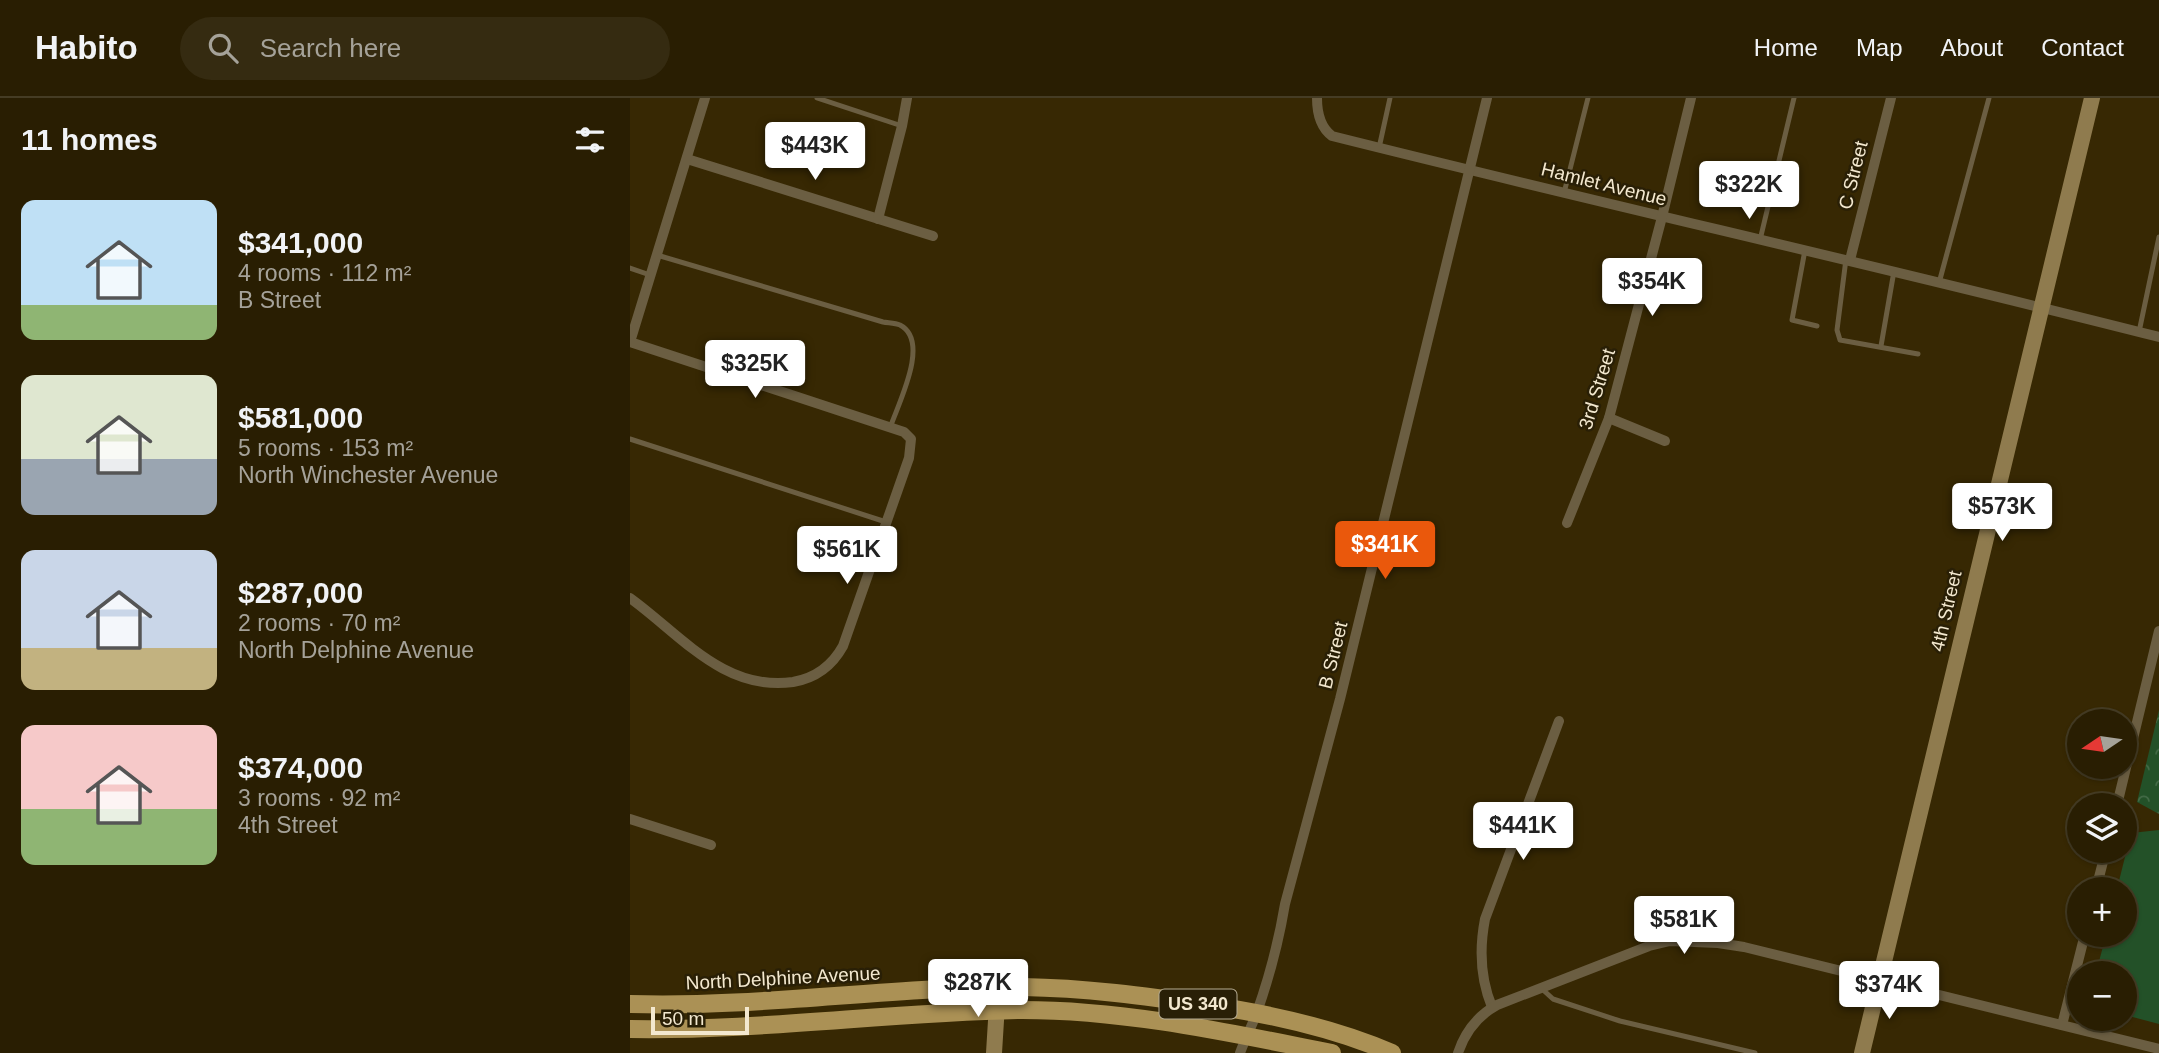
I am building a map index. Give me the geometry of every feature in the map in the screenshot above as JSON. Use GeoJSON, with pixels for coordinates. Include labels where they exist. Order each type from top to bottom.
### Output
{"type":"FeatureCollection","features":[{"type":"Feature","properties":{"kind":"main road","name":"North Delphine Avenue"},"geometry":{"type":"LineString","coordinates":[[630,1004],[689,1006],[926,990],[1083,990],[1239,1009],[1363,1040],[1392,1053]]}},
{"type":"Feature","properties":{"kind":"main road","name":"US 340"},"geometry":{"type":"LineString","coordinates":[[630,1029],[702,1029],[916,1014],[1024,1010],[1166,1022],[1243,1044],[1332,1053]]}},
{"type":"Feature","properties":{"kind":"street"},"geometry":{"type":"LineString","coordinates":[[630,598],[707,661],[734,674],[768,683],[803,680],[817,675],[829,667],[843,646],[909,458],[911,439],[904,432],[630,342],[705,98]]}},
{"type":"Feature","properties":{"kind":"street"},"geometry":{"type":"LineString","coordinates":[[878,219],[907,98]]}},
{"type":"Feature","properties":{"kind":"street","name":"Hamlet Avenue"},"geometry":{"type":"LineString","coordinates":[[1317,98],[1318,114],[1332,136],[2159,337]]}},
{"type":"Feature","properties":{"kind":"street","name":"B Street"},"geometry":{"type":"LineString","coordinates":[[1243,1044],[1257,1013],[1281,928],[1488,98]]}},
{"type":"Feature","properties":{"kind":"street","name":"3rd Street"},"geometry":{"type":"LineString","coordinates":[[1567,523],[1609,418],[1691,98]]}},
{"type":"Feature","properties":{"kind":"street","name":"C Street"},"geometry":{"type":"LineString","coordinates":[[1848,260],[1891,98]]}},
{"type":"Feature","properties":{"kind":"street","name":"4th Street"},"geometry":{"type":"LineString","coordinates":[[1862,1053],[2092,98]]}},
{"type":"Feature","properties":{"kind":"street"},"geometry":{"type":"LineString","coordinates":[[687,159],[933,236]]}},
{"type":"Feature","properties":{"kind":"street"},"geometry":{"type":"LineString","coordinates":[[1609,418],[1665,441]]}},
{"type":"Feature","properties":{"kind":"street"},"geometry":{"type":"LineString","coordinates":[[2120,793],[2159,631]]}},
{"type":"Feature","properties":{"kind":"street"},"geometry":{"type":"LineString","coordinates":[[1492,1007],[1483,980],[1481,960],[1485,919],[1559,721]]}},
{"type":"Feature","properties":{"kind":"street"},"geometry":{"type":"LineString","coordinates":[[630,819],[711,845]]}},
{"type":"Feature","properties":{"kind":"street"},"geometry":{"type":"LineString","coordinates":[[1458,1053],[1472,1025],[1492,1007],[1649,946],[1680,940],[1744,947],[2159,1049]]}},
{"type":"Feature","properties":{"kind":"street"},"geometry":{"type":"LineString","coordinates":[[2062,1025],[2082,947]]}},
{"type":"Feature","properties":{"kind":"street"},"geometry":{"type":"LineString","coordinates":[[995,1053],[998,988]]}},
{"type":"Feature","properties":{"kind":"lane"},"geometry":{"type":"LineString","coordinates":[[817,98],[902,126]]}},
{"type":"Feature","properties":{"kind":"lane"},"geometry":{"type":"LineString","coordinates":[[1379,148],[1390,98]]}},
{"type":"Feature","properties":{"kind":"lane"},"geometry":{"type":"LineString","coordinates":[[1564,193],[1588,98]]}},
{"type":"Feature","properties":{"kind":"lane"},"geometry":{"type":"LineString","coordinates":[[1760,240],[1794,98]]}},
{"type":"Feature","properties":{"kind":"lane"},"geometry":{"type":"LineString","coordinates":[[1939,283],[1989,98]]}},
{"type":"Feature","properties":{"kind":"lane"},"geometry":{"type":"LineString","coordinates":[[2139,332],[2159,237]]}},
{"type":"Feature","properties":{"kind":"lane"},"geometry":{"type":"LineString","coordinates":[[1805,250],[1792,320],[1817,326]]}},
{"type":"Feature","properties":{"kind":"lane"},"geometry":{"type":"LineString","coordinates":[[657,255],[899,325],[908,332],[915,357],[890,428]]}},
{"type":"Feature","properties":{"kind":"lane"},"geometry":{"type":"LineString","coordinates":[[1848,260],[1837,330],[1840,340],[1918,354]]}},
{"type":"Feature","properties":{"kind":"lane"},"geometry":{"type":"LineString","coordinates":[[630,268],[650,275]]}},
{"type":"Feature","properties":{"kind":"lane"},"geometry":{"type":"LineString","coordinates":[[1881,346],[1894,271]]}},
{"type":"Feature","properties":{"kind":"lane"},"geometry":{"type":"LineString","coordinates":[[630,439],[886,522]]}},
{"type":"Feature","properties":{"kind":"lane"},"geometry":{"type":"LineString","coordinates":[[1541,988],[1553,999],[1620,1021],[1755,1053]]}},
{"type":"Feature","properties":{"kind":"green space"},"geometry":{"type":"Polygon","coordinates":[[[2159,710],[2159,814],[2137,802],[2159,710]]]}},
{"type":"Feature","properties":{"kind":"green space"},"geometry":{"type":"Polygon","coordinates":[[[2159,830],[2159,1024],[2137,1018],[2137,961],[2099,961],[2103,947],[2137,947],[2137,877],[2120,877],[2124,863],[2137,863],[2137,832],[2159,830]]]}}]}
